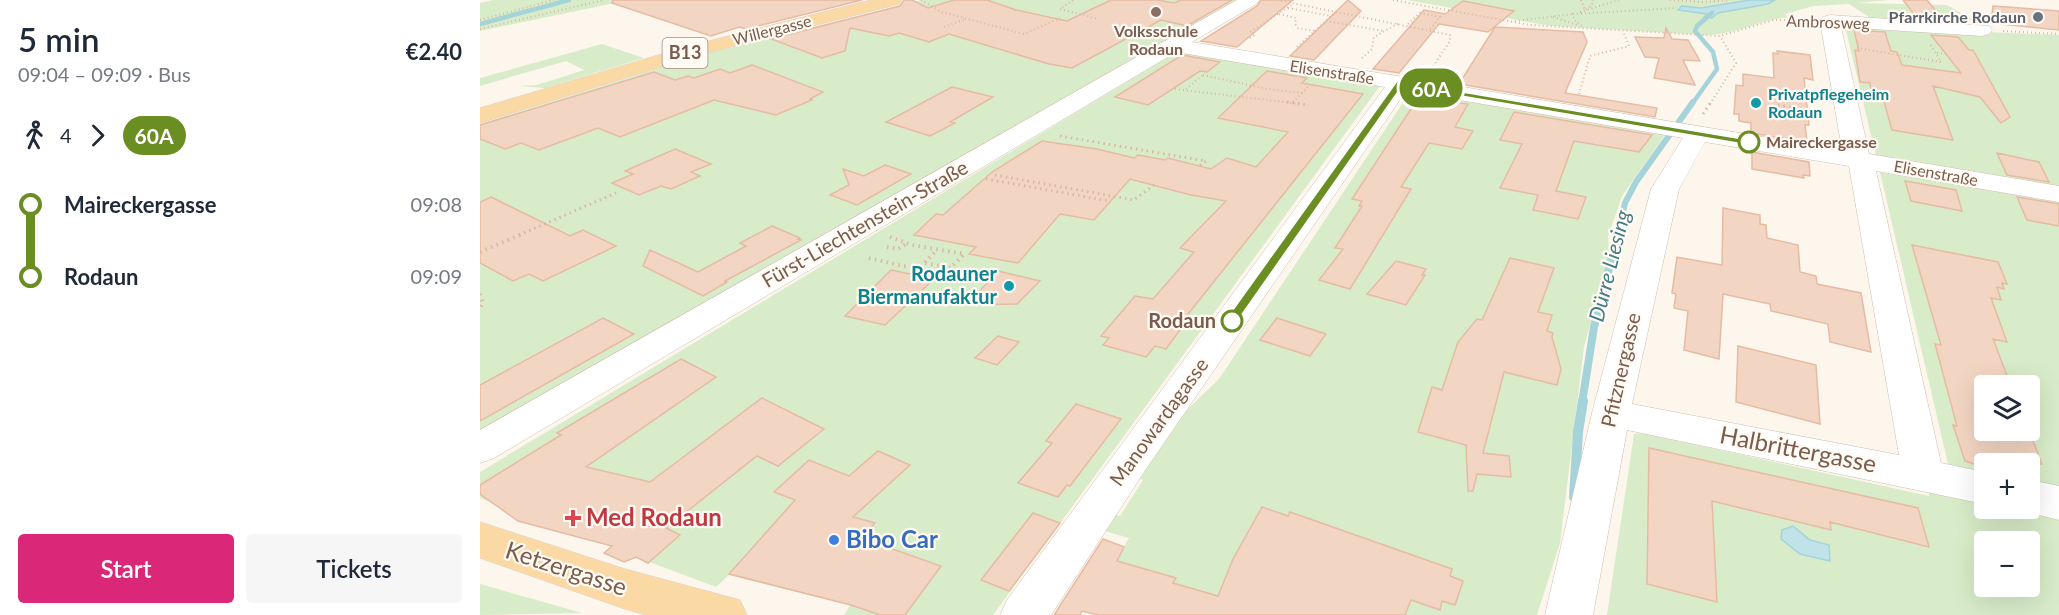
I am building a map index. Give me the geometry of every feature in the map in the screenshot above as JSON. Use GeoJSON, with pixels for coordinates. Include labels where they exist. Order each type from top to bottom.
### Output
{"type":"FeatureCollection","features":[{"type":"Feature","properties":{"kind":"main road","name":"Willergasse"},"geometry":{"type":"LineString","coordinates":[[480,116],[696,50],[893,0]]}},
{"type":"Feature","properties":{"kind":"main road","name":"Ketzergasse"},"geometry":{"type":"LineString","coordinates":[[480,540],[625,589],[723,615]]}},
{"type":"Feature","properties":{"kind":"street","name":"Fürst-Liechtenstein-Straße"},"geometry":{"type":"LineString","coordinates":[[480,448],[1250,0]]}},
{"type":"Feature","properties":{"kind":"street","name":"Ambrosweg"},"geometry":{"type":"LineString","coordinates":[[1830,21],[1982,30]]}},
{"type":"Feature","properties":{"kind":"street"},"geometry":{"type":"LineString","coordinates":[[1830,21],[1856,154],[1861,161],[1923,475]]}},
{"type":"Feature","properties":{"kind":"street","name":"Elisenstraße"},"geometry":{"type":"LineString","coordinates":[[1173,45],[2059,194]]}},
{"type":"Feature","properties":{"kind":"street","name":"Manowardagasse"},"geometry":{"type":"LineString","coordinates":[[1024,615],[1132,458],[1410,85]]}},
{"type":"Feature","properties":{"kind":"street","name":"Pfitznergasse"},"geometry":{"type":"LineString","coordinates":[[1569,615],[1611,412],[1665,189],[1684,131]]}},
{"type":"Feature","properties":{"kind":"street","name":"Halbrittergasse"},"geometry":{"type":"LineString","coordinates":[[1611,412],[1974,486]]}},
{"type":"Feature","properties":{"kind":"street"},"geometry":{"type":"LineString","coordinates":[[2040,499],[2059,503]]}},
{"type":"Feature","properties":{"kind":"path"},"geometry":{"type":"LineString","coordinates":[[480,20],[554,0]]}},
{"type":"Feature","properties":{"kind":"path"},"geometry":{"type":"LineString","coordinates":[[480,29],[604,0]]}},
{"type":"Feature","properties":{"kind":"path"},"geometry":{"type":"LineString","coordinates":[[921,0],[942,12],[1024,34],[1060,18]]}},
{"type":"Feature","properties":{"kind":"path"},"geometry":{"type":"LineString","coordinates":[[1073,0],[1060,9],[1099,19]]}},
{"type":"Feature","properties":{"kind":"path"},"geometry":{"type":"LineString","coordinates":[[1276,0],[1445,33],[1451,38],[1410,85]]}},
{"type":"Feature","properties":{"kind":"path"},"geometry":{"type":"LineString","coordinates":[[1393,0],[1508,22],[1623,31],[1629,46],[1617,51],[1607,51],[1590,56],[1573,112]]}},
{"type":"Feature","properties":{"kind":"path"},"geometry":{"type":"LineString","coordinates":[[1581,0],[1585,10]]}},
{"type":"Feature","properties":{"kind":"path"},"geometry":{"type":"LineString","coordinates":[[1585,10],[1592,5],[1593,0]]}},
{"type":"Feature","properties":{"kind":"path"},"geometry":{"type":"LineString","coordinates":[[1573,14],[1619,0]]}},
{"type":"Feature","properties":{"kind":"path"},"geometry":{"type":"LineString","coordinates":[[1670,0],[1702,3],[1730,0]]}},
{"type":"Feature","properties":{"kind":"path"},"geometry":{"type":"LineString","coordinates":[[1230,55],[1255,35],[1250,32],[1294,3]]}},
{"type":"Feature","properties":{"kind":"path"},"geometry":{"type":"LineString","coordinates":[[1288,8],[1331,16]]}},
{"type":"Feature","properties":{"kind":"path"},"geometry":{"type":"LineString","coordinates":[[1508,22],[1573,14],[1677,8]]}},
{"type":"Feature","properties":{"kind":"path"},"geometry":{"type":"LineString","coordinates":[[1279,63],[1336,11]]}},
{"type":"Feature","properties":{"kind":"path"},"geometry":{"type":"LineString","coordinates":[[1430,29],[1447,11]]}},
{"type":"Feature","properties":{"kind":"path"},"geometry":{"type":"LineString","coordinates":[[1407,24],[1420,13],[1440,17]]}},
{"type":"Feature","properties":{"kind":"path"},"geometry":{"type":"LineString","coordinates":[[1279,14],[1296,18],[1295,26],[1299,28],[1314,31]]}},
{"type":"Feature","properties":{"kind":"path"},"geometry":{"type":"LineString","coordinates":[[1573,14],[1574,20],[1582,26]]}},
{"type":"Feature","properties":{"kind":"path"},"geometry":{"type":"LineString","coordinates":[[1552,17],[1596,29]]}},
{"type":"Feature","properties":{"kind":"path"},"geometry":{"type":"LineString","coordinates":[[944,27],[966,19]]}},
{"type":"Feature","properties":{"kind":"path","name":"Ambrosweg"},"geometry":{"type":"LineString","coordinates":[[1623,31],[1720,36],[1782,19],[1830,21]]}},
{"type":"Feature","properties":{"kind":"path"},"geometry":{"type":"LineString","coordinates":[[1325,21],[1386,31]]}},
{"type":"Feature","properties":{"kind":"path"},"geometry":{"type":"LineString","coordinates":[[1348,74],[1372,49],[1374,37],[1399,23]]}},
{"type":"Feature","properties":{"kind":"path"},"geometry":{"type":"LineString","coordinates":[[1982,30],[2059,34]]}},
{"type":"Feature","properties":{"kind":"path"},"geometry":{"type":"LineString","coordinates":[[1684,131],[1695,126],[1736,63],[1732,54],[1720,41],[1720,36]]}},
{"type":"Feature","properties":{"kind":"path"},"geometry":{"type":"LineString","coordinates":[[1835,45],[1941,62],[1925,38]]}},
{"type":"Feature","properties":{"kind":"path"},"geometry":{"type":"LineString","coordinates":[[1937,53],[1947,54]]}},
{"type":"Feature","properties":{"kind":"path"},"geometry":{"type":"LineString","coordinates":[[1203,75],[1302,93]]}},
{"type":"Feature","properties":{"kind":"path"},"geometry":{"type":"LineString","coordinates":[[1175,89],[1309,105]]}},
{"type":"Feature","properties":{"kind":"path"},"geometry":{"type":"LineString","coordinates":[[1778,105],[1832,114]]}},
{"type":"Feature","properties":{"kind":"path"},"geometry":{"type":"LineString","coordinates":[[1028,130],[1206,161],[1198,167]]}},
{"type":"Feature","properties":{"kind":"path"},"geometry":{"type":"LineString","coordinates":[[958,170],[1134,200],[1154,185]]}},
{"type":"Feature","properties":{"kind":"path"},"geometry":{"type":"LineString","coordinates":[[958,170],[1109,201]]}},
{"type":"Feature","properties":{"kind":"path"},"geometry":{"type":"LineString","coordinates":[[480,252],[616,193]]}},
{"type":"Feature","properties":{"kind":"path"},"geometry":{"type":"LineString","coordinates":[[864,226],[906,243],[964,254],[951,268],[925,263]]}},
{"type":"Feature","properties":{"kind":"path"},"geometry":{"type":"LineString","coordinates":[[886,247],[898,249],[906,243]]}},
{"type":"Feature","properties":{"kind":"path"},"geometry":{"type":"LineString","coordinates":[[912,275],[938,250]]}},
{"type":"Feature","properties":{"kind":"path"},"geometry":{"type":"LineString","coordinates":[[869,258],[903,266],[921,267]]}},
{"type":"Feature","properties":{"kind":"path"},"geometry":{"type":"LineString","coordinates":[[480,294],[483,303],[480,307]]}},
{"type":"Feature","properties":{"kind":"green space"},"geometry":{"type":"Polygon","coordinates":[[[493,0],[629,0],[480,31],[480,3],[493,0]]]}},
{"type":"Feature","properties":{"kind":"green space"},"geometry":{"type":"Polygon","coordinates":[[[922,0],[1235,0],[480,436],[480,421],[633,334],[603,318],[480,385],[480,124],[708,53],[922,0]]]}},
{"type":"Feature","properties":{"kind":"green space"},"geometry":{"type":"Polygon","coordinates":[[[1407,0],[1890,0],[1856,3],[1947,5],[1973,20],[1872,19],[1849,4],[1814,6],[1785,14],[1788,17],[1727,33],[1706,35],[1551,26],[1407,0]]]}},
{"type":"Feature","properties":{"kind":"green space"},"geometry":{"type":"Polygon","coordinates":[[[1845,26],[2059,35],[2059,186],[1876,156],[1845,26]]]}},
{"type":"Feature","properties":{"kind":"green space"},"geometry":{"type":"Polygon","coordinates":[[[602,44],[644,58],[545,88],[518,86],[537,85],[584,70],[566,61],[480,86],[480,78],[602,44]]]}},
{"type":"Feature","properties":{"kind":"green space"},"geometry":{"type":"Polygon","coordinates":[[[1178,51],[1380,86],[993,615],[844,615],[850,605],[729,575],[716,587],[636,557],[624,562],[604,553],[611,546],[515,520],[521,515],[480,498],[480,472],[1178,51]]]}},
{"type":"Feature","properties":{"kind":"green space"},"geometry":{"type":"Polygon","coordinates":[[[1410,92],[1665,135],[1622,196],[1608,237],[1610,253],[1584,347],[1560,543],[1537,615],[1241,615],[1288,516],[1262,507],[1233,559],[1218,596],[1101,587],[1129,538],[1098,529],[1109,513],[1120,516],[1143,480],[1133,475],[1168,428],[1219,379],[1410,92]]]}},
{"type":"Feature","properties":{"kind":"green space"},"geometry":{"type":"Polygon","coordinates":[[[1880,172],[2059,202],[2059,490],[2040,486],[2040,453],[1974,453],[1974,473],[1962,471],[1948,464],[1880,172]]]}},
{"type":"Feature","properties":{"kind":"green space"},"geometry":{"type":"Polygon","coordinates":[[[1643,433],[1929,496],[1927,482],[1974,492],[1974,519],[2040,519],[2040,505],[2059,509],[2059,615],[1607,615],[1634,434],[1643,433]]]}},
{"type":"Feature","properties":{"kind":"green space"},"geometry":{"type":"Polygon","coordinates":[[[480,584],[582,613],[480,615],[480,584]]]}},
{"type":"Feature","properties":{"kind":"water"},"geometry":{"type":"Polygon","coordinates":[[[1750,0],[1775,0],[1768,4],[1718,13],[1712,18],[1704,17],[1707,14],[1678,10],[1682,6],[1701,8],[1750,0]]]}},
{"type":"Feature","properties":{"kind":"water"},"geometry":{"type":"Polygon","coordinates":[[[1793,526],[1810,540],[1829,545],[1830,561],[1800,554],[1781,539],[1782,530],[1793,526]]]}},
{"type":"Feature","properties":{"kind":"building"},"geometry":{"type":"Polygon","coordinates":[[[613,0],[862,0],[746,29],[739,27],[711,36],[612,3],[613,0]]]}},
{"type":"Feature","properties":{"kind":"building"},"geometry":{"type":"Polygon","coordinates":[[[904,0],[912,0],[928,8],[954,0],[987,0],[1016,10],[1067,21],[1111,0],[1157,0],[1174,3],[1181,0],[1232,0],[1187,26],[1161,20],[1072,68],[1049,64],[949,34],[929,42],[899,33],[889,36],[850,28],[845,51],[822,58],[771,39],[900,6],[904,0]]]}},
{"type":"Feature","properties":{"kind":"building"},"geometry":{"type":"Polygon","coordinates":[[[1261,0],[1293,0],[1237,47],[1201,41],[1257,6],[1261,0]]]}},
{"type":"Feature","properties":{"kind":"building"},"geometry":{"type":"Polygon","coordinates":[[[1348,0],[1361,11],[1314,60],[1290,56],[1348,0]]]}},
{"type":"Feature","properties":{"kind":"building"},"geometry":{"type":"Polygon","coordinates":[[[1903,0],[1927,0],[1944,21],[1918,19],[1903,0]]]}},
{"type":"Feature","properties":{"kind":"building"},"geometry":{"type":"Polygon","coordinates":[[[1463,1],[1514,11],[1488,32],[1439,24],[1399,73],[1373,69],[1424,10],[1445,14],[1463,1]]]}},
{"type":"Feature","properties":{"kind":"building"},"geometry":{"type":"Polygon","coordinates":[[[1993,6],[2059,11],[2059,30],[1991,23],[1993,6]]]}},
{"type":"Feature","properties":{"kind":"building"},"geometry":{"type":"Polygon","coordinates":[[[1495,27],[1583,32],[1587,42],[1565,93],[1657,108],[1655,117],[1459,84],[1495,27]]]}},
{"type":"Feature","properties":{"kind":"building"},"geometry":{"type":"Polygon","coordinates":[[[1666,28],[1672,39],[1688,40],[1700,61],[1683,60],[1695,85],[1654,78],[1659,58],[1645,57],[1635,37],[1664,38],[1666,28]]]}},
{"type":"Feature","properties":{"kind":"building"},"geometry":{"type":"Polygon","coordinates":[[[1854,30],[1885,32],[1891,51],[1897,52],[1902,65],[1961,73],[1931,35],[1958,37],[1969,50],[1973,50],[2010,117],[2001,123],[1980,97],[1933,86],[1953,140],[1892,130],[1881,91],[1871,90],[1870,83],[1860,82],[1855,50],[1859,51],[1854,30]]]}},
{"type":"Feature","properties":{"kind":"building"},"geometry":{"type":"Polygon","coordinates":[[[1777,51],[1810,55],[1813,80],[1804,78],[1809,125],[1805,125],[1807,142],[1751,133],[1751,123],[1739,121],[1739,114],[1734,114],[1736,85],[1743,86],[1743,74],[1774,78],[1773,53],[1778,54],[1777,51]]]}},
{"type":"Feature","properties":{"kind":"building"},"geometry":{"type":"Polygon","coordinates":[[[1182,55],[1220,62],[1207,72],[1200,71],[1148,105],[1115,97],[1182,55]]]}},
{"type":"Feature","properties":{"kind":"building"},"geometry":{"type":"Polygon","coordinates":[[[752,65],[823,92],[810,99],[812,100],[776,115],[714,100],[620,137],[598,128],[539,150],[521,143],[505,149],[480,139],[480,125],[654,72],[675,80],[688,76],[694,78],[720,69],[730,73],[752,65]]]}},
{"type":"Feature","properties":{"kind":"building"},"geometry":{"type":"Polygon","coordinates":[[[1267,71],[1307,78],[1302,83],[1363,94],[1185,318],[1188,319],[1166,349],[1155,346],[1146,357],[1103,345],[1109,338],[1101,336],[1135,296],[1153,299],[1194,252],[1180,248],[1226,201],[1191,195],[1130,179],[1094,220],[1060,214],[1018,263],[969,254],[976,247],[914,235],[936,214],[943,215],[992,172],[1042,141],[1097,149],[1134,158],[1138,155],[1165,160],[1168,158],[1211,169],[1227,158],[1256,167],[1288,132],[1218,118],[1267,71]]]}},
{"type":"Feature","properties":{"kind":"building"},"geometry":{"type":"Polygon","coordinates":[[[952,87],[993,97],[950,122],[955,123],[930,136],[886,122],[952,87]]]}},
{"type":"Feature","properties":{"kind":"building"},"geometry":{"type":"Polygon","coordinates":[[[1418,98],[1468,104],[1455,127],[1473,131],[1462,149],[1429,143],[1401,187],[1411,189],[1350,289],[1319,280],[1343,249],[1335,248],[1362,206],[1359,206],[1362,201],[1352,199],[1418,98]]]}},
{"type":"Feature","properties":{"kind":"building"},"geometry":{"type":"Polygon","coordinates":[[[1514,112],[1652,135],[1639,152],[1574,141],[1556,191],[1586,197],[1578,219],[1533,210],[1538,195],[1500,188],[1522,144],[1500,140],[1514,112]]]}},
{"type":"Feature","properties":{"kind":"building"},"geometry":{"type":"Polygon","coordinates":[[[675,149],[711,164],[691,172],[700,176],[671,189],[661,186],[639,195],[612,183],[633,174],[625,171],[675,149]]]}},
{"type":"Feature","properties":{"kind":"building"},"geometry":{"type":"Polygon","coordinates":[[[1752,152],[1809,162],[1810,176],[1803,175],[1804,178],[1752,169],[1752,152]]]}},
{"type":"Feature","properties":{"kind":"building"},"geometry":{"type":"Polygon","coordinates":[[[1997,153],[2039,162],[2049,182],[2007,175],[1997,153]]]}},
{"type":"Feature","properties":{"kind":"building"},"geometry":{"type":"Polygon","coordinates":[[[885,165],[911,174],[857,205],[830,195],[849,185],[843,169],[864,176],[885,165]]]}},
{"type":"Feature","properties":{"kind":"building"},"geometry":{"type":"Polygon","coordinates":[[[1905,181],[1956,190],[1962,211],[1911,201],[1905,181]]]}},
{"type":"Feature","properties":{"kind":"building"},"geometry":{"type":"Polygon","coordinates":[[[491,197],[570,236],[583,230],[616,246],[543,281],[529,274],[513,281],[480,263],[480,202],[491,197]]]}},
{"type":"Feature","properties":{"kind":"building"},"geometry":{"type":"Polygon","coordinates":[[[2017,197],[2059,204],[2059,226],[2027,220],[2017,197]]]}},
{"type":"Feature","properties":{"kind":"building"},"geometry":{"type":"Polygon","coordinates":[[[1723,208],[1760,215],[1760,224],[1766,225],[1767,238],[1798,245],[1800,272],[1816,276],[1817,284],[1861,293],[1871,352],[1830,342],[1828,324],[1771,311],[1770,304],[1723,294],[1719,359],[1684,350],[1688,311],[1674,308],[1676,294],[1672,293],[1677,257],[1722,265],[1723,208]]]}},
{"type":"Feature","properties":{"kind":"building"},"geometry":{"type":"Polygon","coordinates":[[[772,226],[801,240],[725,281],[727,282],[703,296],[643,266],[650,250],[698,272],[746,246],[740,243],[772,226]]]}},
{"type":"Feature","properties":{"kind":"building"},"geometry":{"type":"Polygon","coordinates":[[[1912,245],[1998,262],[2007,284],[2002,283],[2004,289],[1997,287],[2001,300],[1991,298],[2007,342],[1993,339],[2007,375],[1974,375],[1974,441],[2033,441],[2038,453],[1974,453],[1974,464],[1965,461],[1953,425],[1957,426],[1935,344],[1941,345],[1912,245]]]}},
{"type":"Feature","properties":{"kind":"building"},"geometry":{"type":"Polygon","coordinates":[[[1510,258],[1554,268],[1538,312],[1552,315],[1547,331],[1553,333],[1552,337],[1561,369],[1557,385],[1504,372],[1483,453],[1509,456],[1511,477],[1477,474],[1473,491],[1468,491],[1466,445],[1418,432],[1432,387],[1442,390],[1458,342],[1477,319],[1482,320],[1510,258]]]}},
{"type":"Feature","properties":{"kind":"building"},"geometry":{"type":"Polygon","coordinates":[[[1396,261],[1426,269],[1422,275],[1425,275],[1406,305],[1367,294],[1396,261]]]}},
{"type":"Feature","properties":{"kind":"building"},"geometry":{"type":"Polygon","coordinates":[[[891,270],[934,279],[885,325],[845,316],[891,270]]]}},
{"type":"Feature","properties":{"kind":"building","name":"Rodauner Biermanufaktur"},"geometry":{"type":"Polygon","coordinates":[[[998,271],[1040,281],[1017,304],[967,305],[998,271]]]}},
{"type":"Feature","properties":{"kind":"building"},"geometry":{"type":"Polygon","coordinates":[[[603,318],[634,334],[480,421],[480,385],[603,318]]]}},
{"type":"Feature","properties":{"kind":"building"},"geometry":{"type":"Polygon","coordinates":[[[1277,318],[1326,334],[1310,356],[1260,340],[1277,318]]]}},
{"type":"Feature","properties":{"kind":"building"},"geometry":{"type":"Polygon","coordinates":[[[998,336],[1019,342],[997,365],[975,358],[998,336]]]}},
{"type":"Feature","properties":{"kind":"building"},"geometry":{"type":"Polygon","coordinates":[[[1738,346],[1816,365],[1820,424],[1736,402],[1738,346]]]}},
{"type":"Feature","properties":{"kind":"building"},"geometry":{"type":"Polygon","coordinates":[[[681,359],[716,377],[586,467],[650,482],[762,398],[824,429],[778,466],[757,456],[666,528],[680,535],[648,563],[636,557],[624,562],[604,553],[612,546],[518,521],[480,494],[480,485],[561,435],[557,433],[681,359]]]}},
{"type":"Feature","properties":{"kind":"building"},"geometry":{"type":"Polygon","coordinates":[[[1076,404],[1121,419],[1070,486],[1067,485],[1058,497],[1018,483],[1052,443],[1046,441],[1076,404]]]}},
{"type":"Feature","properties":{"kind":"building"},"geometry":{"type":"Polygon","coordinates":[[[1649,448],[1918,508],[1929,547],[1830,522],[1831,530],[1712,501],[1717,602],[1647,584],[1649,448]]]}},
{"type":"Feature","properties":{"kind":"building"},"geometry":{"type":"Polygon","coordinates":[[[878,451],[910,465],[853,517],[875,523],[865,534],[871,535],[867,540],[941,566],[905,615],[880,615],[851,605],[729,574],[795,500],[774,492],[809,460],[849,476],[878,451]]]}},
{"type":"Feature","properties":{"kind":"building"},"geometry":{"type":"Polygon","coordinates":[[[1262,507],[1288,516],[1290,512],[1452,569],[1450,576],[1463,581],[1455,605],[1442,601],[1440,610],[1411,600],[1405,615],[1098,615],[1082,611],[1080,615],[1054,615],[1103,539],[1124,547],[1117,561],[1176,578],[1173,583],[1218,596],[1233,559],[1262,507]]]}},
{"type":"Feature","properties":{"kind":"building"},"geometry":{"type":"Polygon","coordinates":[[[1033,513],[1060,523],[1009,591],[981,580],[1033,513]]]}},
{"type":"Feature","properties":{"kind":"waterway"},"geometry":{"type":"LineString","coordinates":[[480,24],[569,0]]}},
{"type":"Feature","properties":{"kind":"waterway","name":"Dürre Liesing"},"geometry":{"type":"LineString","coordinates":[[1692,104],[1717,69],[1713,52],[1695,31],[1697,26],[1712,13]]}},
{"type":"Feature","properties":{"kind":"waterway","name":"Dürre Liesing"},"geometry":{"type":"LineString","coordinates":[[1618,235],[1625,203],[1636,182],[1693,102]]}},
{"type":"Feature","properties":{"kind":"waterway","name":"Dürre Liesing"},"geometry":{"type":"LineString","coordinates":[[1582,403],[1594,327],[1618,234]]}},
{"type":"Feature","properties":{"kind":"waterway","name":"Dürre Liesing"},"geometry":{"type":"LineString","coordinates":[[1574,497],[1578,432],[1583,401]]}},
{"type":"Feature","properties":{"kind":"bus line","name":"60A"},"geometry":{"type":"LineString","coordinates":[[1232,321],[1400,83],[1749,142]]}},
{"type":"Feature","properties":{"kind":"place","name":"Volksschule Rodaun"},"geometry":{"type":"Point","coordinates":[1156,12]}},
{"type":"Feature","properties":{"kind":"place","name":"Pfarrkirche Rodaun"},"geometry":{"type":"Point","coordinates":[2038,17]}},
{"type":"Feature","properties":{"kind":"place","name":"Privatpflegeheim Rodaun"},"geometry":{"type":"Point","coordinates":[1756,103]}},
{"type":"Feature","properties":{"kind":"place","name":"Maireckergasse"},"geometry":{"type":"Point","coordinates":[1749,142]}},
{"type":"Feature","properties":{"kind":"place","name":"Rodauner Biermanufaktur"},"geometry":{"type":"Point","coordinates":[1009,286]}},
{"type":"Feature","properties":{"kind":"place","name":"Rodaun"},"geometry":{"type":"Point","coordinates":[1232,321]}},
{"type":"Feature","properties":{"kind":"place","name":"Med Rodaun"},"geometry":{"type":"Point","coordinates":[573,518]}},
{"type":"Feature","properties":{"kind":"place","name":"Bibo Car"},"geometry":{"type":"Point","coordinates":[834,540]}}]}
